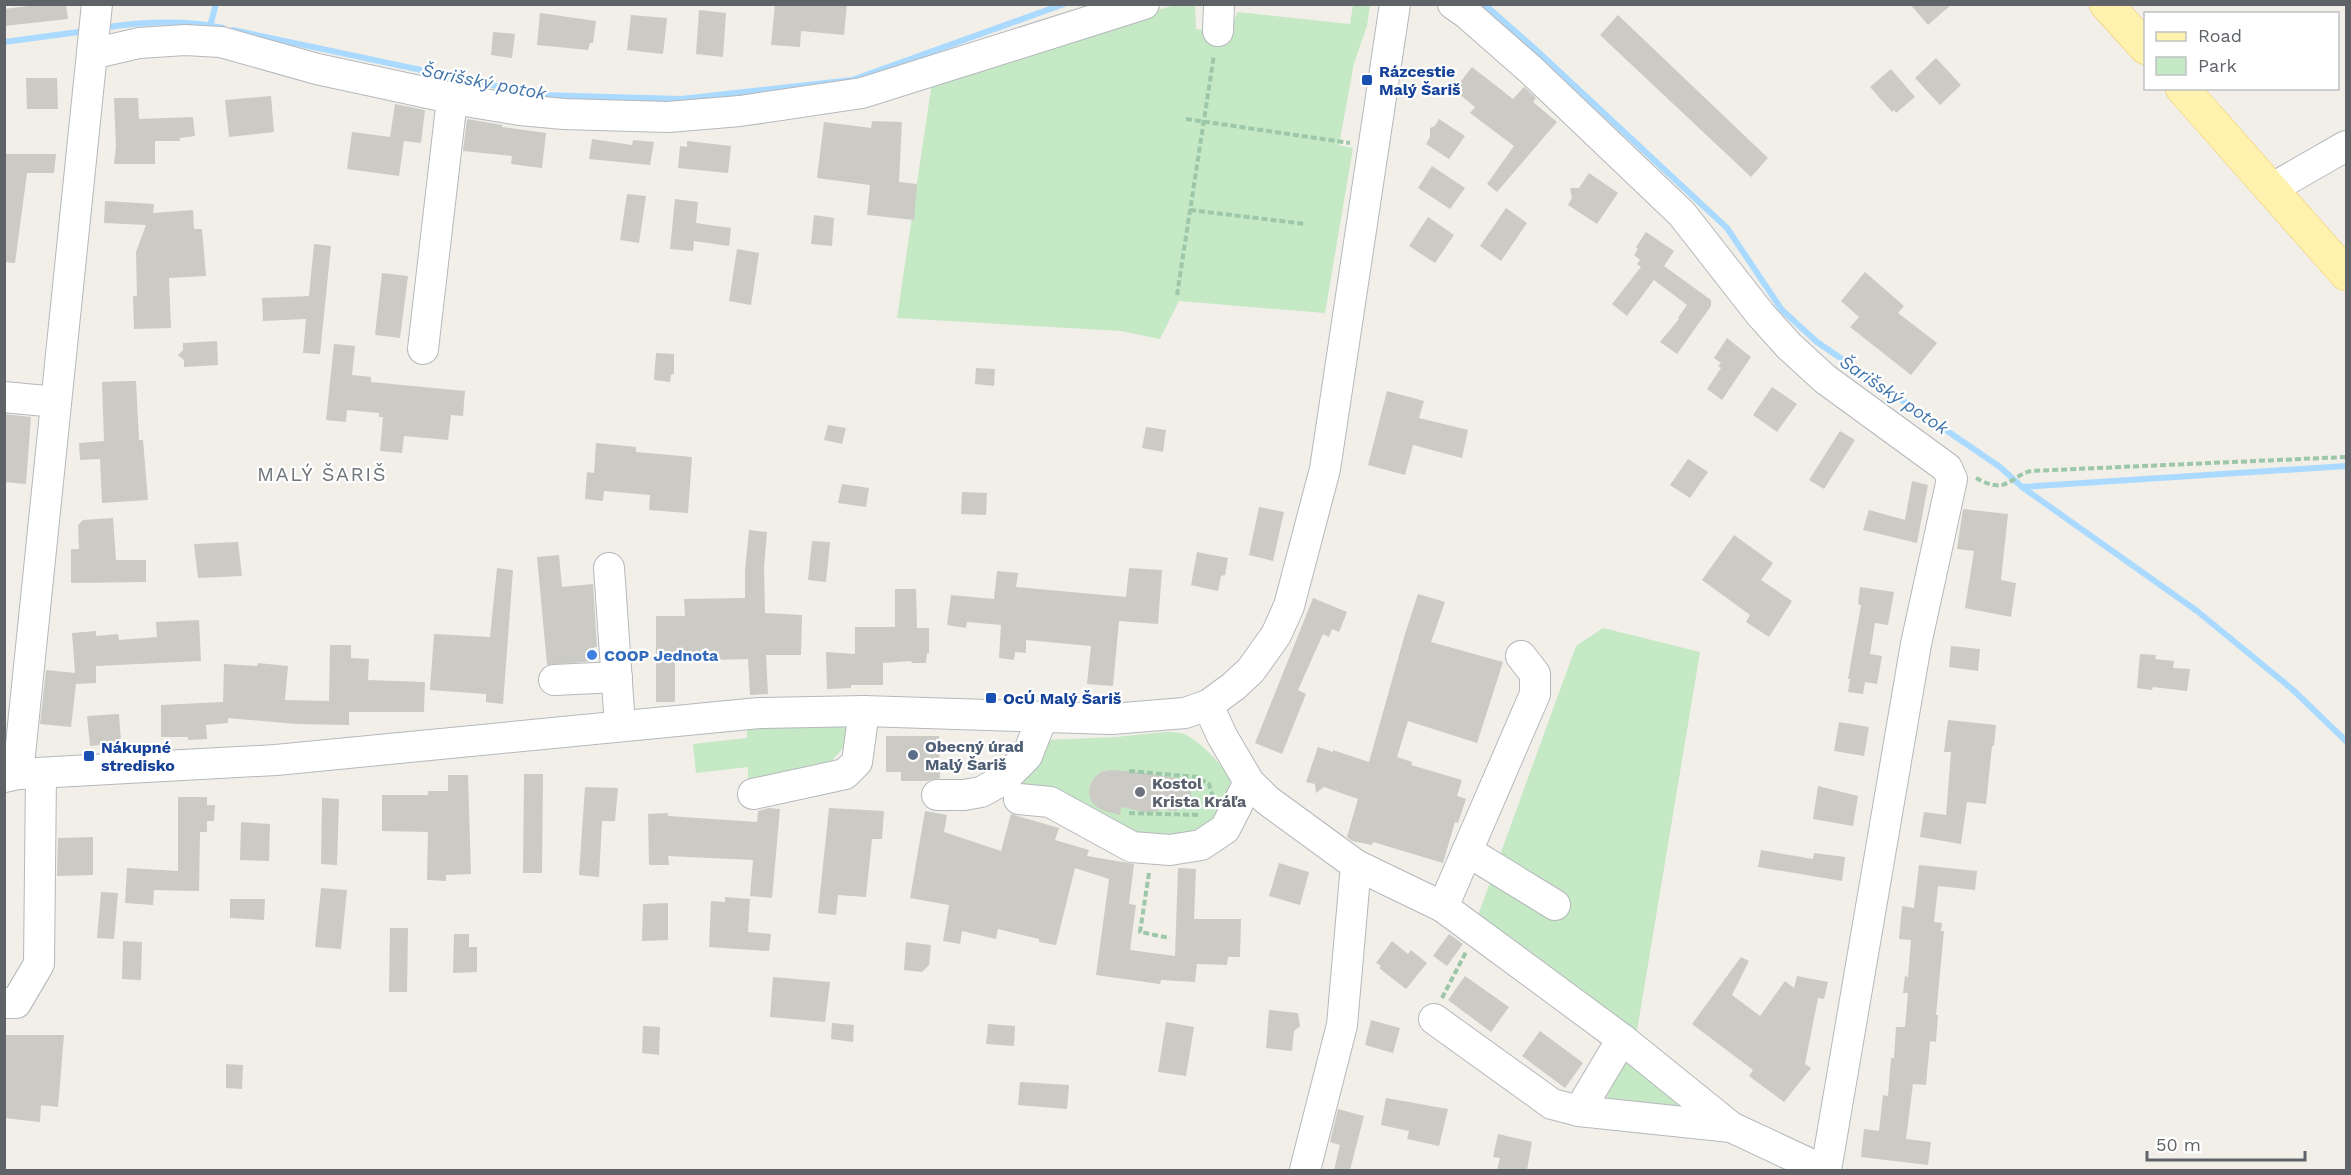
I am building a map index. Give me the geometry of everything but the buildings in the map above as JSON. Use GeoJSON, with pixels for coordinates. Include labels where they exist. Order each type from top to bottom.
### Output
{"type":"FeatureCollection","features":[{"type":"Feature","properties":{"kind":"main road"},"geometry":{"type":"LineString","coordinates":[[2106,4],[2144,47]]}},
{"type":"Feature","properties":{"kind":"main road"},"geometry":{"type":"LineString","coordinates":[[2184,90],[2346,274]]}},
{"type":"Feature","properties":{"kind":"street"},"geometry":{"type":"LineString","coordinates":[[4,1003],[16,1003],[39,963],[21,775],[56,402],[95,29],[139,43],[185,40],[221,42],[317,69],[452,99],[520,110],[591,116],[668,117],[740,111],[862,93],[1144,4]]}},
{"type":"Feature","properties":{"kind":"street"},"geometry":{"type":"LineString","coordinates":[[21,775],[276,760],[759,713],[864,711],[1111,719],[1185,713],[1208,705],[1251,670],[1276,635],[1289,606],[1312,521],[1324,469],[1395,4]]}},
{"type":"Feature","properties":{"kind":"street"},"geometry":{"type":"LineString","coordinates":[[1208,705],[1244,791],[1266,800],[1356,865],[1443,907],[1622,1039],[1731,1127],[1824,1170],[1916,644],[1952,479],[1947,468],[1825,379],[1789,346],[1761,315],[1682,214],[1531,70],[1453,4]]}},
{"type":"Feature","properties":{"kind":"street"},"geometry":{"type":"LineString","coordinates":[[423,349],[452,99]]}},
{"type":"Feature","properties":{"kind":"street"},"geometry":{"type":"LineString","coordinates":[[2271,189],[2346,146]]}},
{"type":"Feature","properties":{"kind":"street"},"geometry":{"type":"LineString","coordinates":[[4,397],[56,402]]}},
{"type":"Feature","properties":{"kind":"street"},"geometry":{"type":"LineString","coordinates":[[609,568],[620,726]]}},
{"type":"Feature","properties":{"kind":"street"},"geometry":{"type":"LineString","coordinates":[[1443,907],[1535,694],[1535,674],[1521,656]]}},
{"type":"Feature","properties":{"kind":"street"},"geometry":{"type":"LineString","coordinates":[[554,680],[617,677]]}},
{"type":"Feature","properties":{"kind":"street"},"geometry":{"type":"LineString","coordinates":[[753,794],[845,774],[857,762],[864,711]]}},
{"type":"Feature","properties":{"kind":"street"},"geometry":{"type":"LineString","coordinates":[[937,795],[964,795],[981,792],[1003,780],[1027,756],[1042,718]]}},
{"type":"Feature","properties":{"kind":"street"},"geometry":{"type":"LineString","coordinates":[[1019,799],[1050,802],[1132,847],[1170,850],[1201,845],[1225,829],[1244,791]]}},
{"type":"Feature","properties":{"kind":"street"},"geometry":{"type":"LineString","coordinates":[[1467,852],[1555,905]]}},
{"type":"Feature","properties":{"kind":"street"},"geometry":{"type":"LineString","coordinates":[[1305,1170],[1342,1025],[1356,865]]}},
{"type":"Feature","properties":{"kind":"street"},"geometry":{"type":"LineString","coordinates":[[1434,1019],[1552,1104],[1579,1111],[1731,1127]]}},
{"type":"Feature","properties":{"kind":"street"},"geometry":{"type":"LineString","coordinates":[[1579,1111],[1622,1039]]}},
{"type":"Feature","properties":{"kind":"path"},"geometry":{"type":"LineString","coordinates":[[1177,295],[1218,18]]}},
{"type":"Feature","properties":{"kind":"path"},"geometry":{"type":"LineString","coordinates":[[1186,119],[1359,144]]}},
{"type":"Feature","properties":{"kind":"path"},"geometry":{"type":"LineString","coordinates":[[1190,210],[1306,224]]}},
{"type":"Feature","properties":{"kind":"path"},"geometry":{"type":"LineString","coordinates":[[2008,482],[2018,475],[2031,471],[2346,457]]}},
{"type":"Feature","properties":{"kind":"path"},"geometry":{"type":"LineString","coordinates":[[1129,771],[1197,777],[1209,784],[1213,798],[1244,791]]}},
{"type":"Feature","properties":{"kind":"path"},"geometry":{"type":"LineString","coordinates":[[1129,813],[1196,816],[1203,812]]}},
{"type":"Feature","properties":{"kind":"path"},"geometry":{"type":"LineString","coordinates":[[1152,849],[1140,932],[1170,938]]}},
{"type":"Feature","properties":{"kind":"path"},"geometry":{"type":"LineString","coordinates":[[1434,1019],[1454,971],[1478,933]]}},
{"type":"Feature","properties":{"kind":"green space"},"geometry":{"type":"Polygon","coordinates":[[[1175,5],[1195,5],[1196,29],[1228,33],[1238,12],[1350,24],[1353,5],[1370,5],[1367,26],[1354,63],[1339,145],[1353,148],[1325,313],[1179,301],[1160,339],[1121,331],[897,318],[933,75],[1175,5]]]}},
{"type":"Feature","properties":{"kind":"green space"},"geometry":{"type":"Polygon","coordinates":[[[1603,628],[1700,652],[1636,1037],[1473,929],[1576,646],[1603,628]]]}},
{"type":"Feature","properties":{"kind":"green space"},"geometry":{"type":"Polygon","coordinates":[[[853,724],[857,732],[829,764],[748,792],[748,767],[696,773],[693,744],[747,738],[747,729],[853,724]]]}},
{"type":"Feature","properties":{"kind":"green space"},"geometry":{"type":"Polygon","coordinates":[[[1165,732],[1184,734],[1199,743],[1222,767],[1235,790],[1228,791],[1227,806],[1206,832],[1158,840],[1005,795],[1046,740],[1165,732]]]}},
{"type":"Feature","properties":{"kind":"green space"},"geometry":{"type":"Polygon","coordinates":[[[1627,1059],[1664,1077],[1658,1088],[1686,1112],[1618,1108],[1606,1096],[1605,1086],[1627,1059]]]}},
{"type":"Feature","properties":{"kind":"waterway"},"geometry":{"type":"LineString","coordinates":[[210,26],[216,4]]}},
{"type":"Feature","properties":{"kind":"waterway","name":"Šarišský potok"},"geometry":{"type":"LineString","coordinates":[[233,30],[539,95],[681,99],[852,80],[1064,4]]}},
{"type":"Feature","properties":{"kind":"waterway","name":"Šarišský potok"},"geometry":{"type":"LineString","coordinates":[[1484,4],[1727,228],[1782,310],[1817,342],[2000,467],[2022,487],[2197,611],[2292,689],[2346,741]]}},
{"type":"Feature","properties":{"kind":"waterway","name":"Šarišský potok"},"geometry":{"type":"LineString","coordinates":[[102,28],[163,23],[223,28]]}},
{"type":"Feature","properties":{"kind":"waterway","name":"Šarišský potok"},"geometry":{"type":"LineString","coordinates":[[4,42],[86,31]]}},
{"type":"Feature","properties":{"kind":"waterway"},"geometry":{"type":"LineString","coordinates":[[2022,487],[2346,466]]}},
{"type":"Feature","properties":{"kind":"place","name":"Rázcestie Malý Šariš"},"geometry":{"type":"Point","coordinates":[1367,80]}},
{"type":"Feature","properties":{"kind":"place","name":"COOP Jednota"},"geometry":{"type":"Point","coordinates":[592,655]}},
{"type":"Feature","properties":{"kind":"place","name":"OcÚ Malý Šariš"},"geometry":{"type":"Point","coordinates":[991,698]}},
{"type":"Feature","properties":{"kind":"place","name":"Obecný úrad Malý Šariš"},"geometry":{"type":"Point","coordinates":[913,755]}},
{"type":"Feature","properties":{"kind":"place","name":"Nákupné stredisko"},"geometry":{"type":"Point","coordinates":[89,756]}},
{"type":"Feature","properties":{"kind":"place","name":"Kostol Krista Kráľa"},"geometry":{"type":"Point","coordinates":[1140,792]}},
{"type":"Feature","properties":{"kind":"district","name":"MALÝ ŠARIŠ"},"geometry":{"type":"Point","coordinates":[322,474]}}]}
